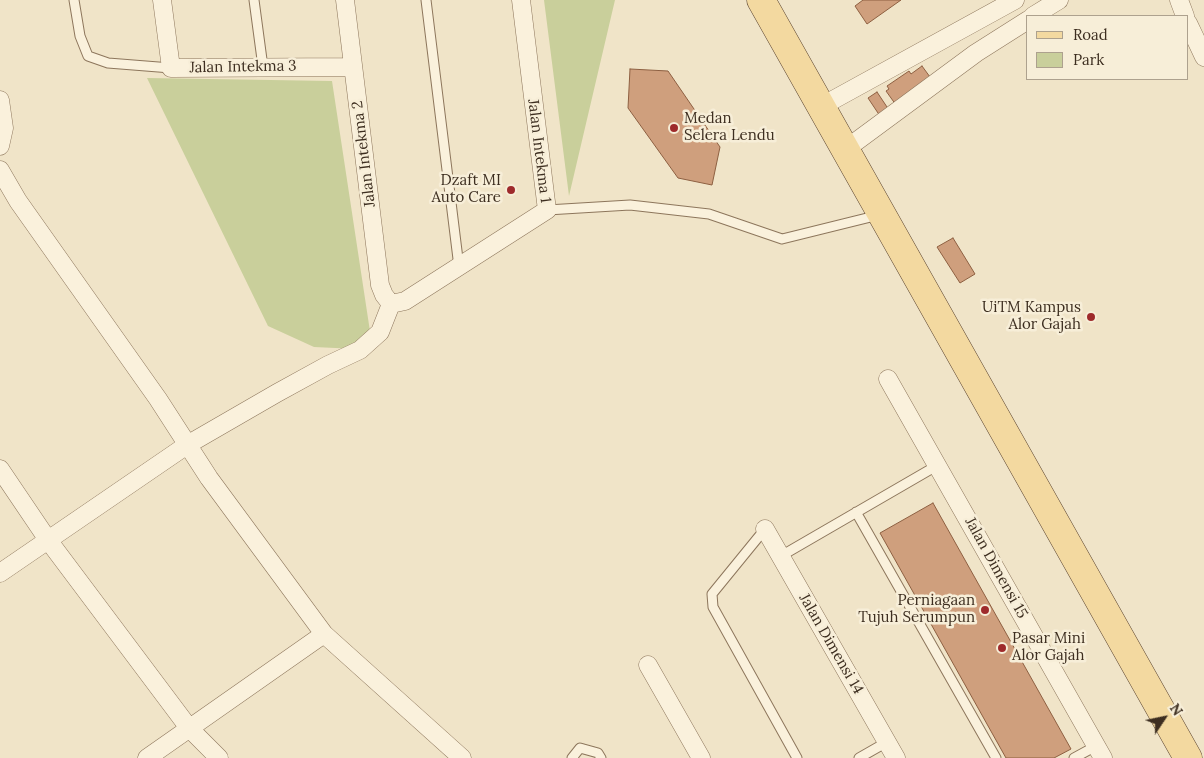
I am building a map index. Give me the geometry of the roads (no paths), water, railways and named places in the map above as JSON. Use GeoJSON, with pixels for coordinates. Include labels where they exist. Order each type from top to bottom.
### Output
{"type":"FeatureCollection","features":[{"type":"Feature","properties":{"kind":"main road"},"geometry":{"type":"LineString","coordinates":[[761,0],[1188,758]]}},
{"type":"Feature","properties":{"kind":"street","name":"Jalan Intekma 3"},"geometry":{"type":"LineString","coordinates":[[162,0],[171,68],[353,67]]}},
{"type":"Feature","properties":{"kind":"street","name":"Jalan Intekma 2"},"geometry":{"type":"LineString","coordinates":[[345,0],[380,285],[391,304]]}},
{"type":"Feature","properties":{"kind":"street","name":"Jalan Intekma 1"},"geometry":{"type":"LineString","coordinates":[[391,304],[405,301],[547,210],[520,0]]}},
{"type":"Feature","properties":{"kind":"street"},"geometry":{"type":"LineString","coordinates":[[822,106],[1015,0]]}},
{"type":"Feature","properties":{"kind":"street"},"geometry":{"type":"LineString","coordinates":[[1035,15],[1059,0]]}},
{"type":"Feature","properties":{"kind":"street"},"geometry":{"type":"LineString","coordinates":[[1179,0],[1185,15]]}},
{"type":"Feature","properties":{"kind":"street"},"geometry":{"type":"LineString","coordinates":[[846,149],[976,53],[1026,21]]}},
{"type":"Feature","properties":{"kind":"street"},"geometry":{"type":"LineString","coordinates":[[1189,25],[1204,57]]}},
{"type":"Feature","properties":{"kind":"street"},"geometry":{"type":"LineString","coordinates":[[0,100],[4,128],[0,146]]}},
{"type":"Feature","properties":{"kind":"street"},"geometry":{"type":"LineString","coordinates":[[0,170],[18,201],[158,399],[208,478],[324,634],[462,758]]}},
{"type":"Feature","properties":{"kind":"street"},"geometry":{"type":"LineString","coordinates":[[0,573],[188,445],[277,393],[360,350],[380,332],[391,304]]}},
{"type":"Feature","properties":{"kind":"street","name":"Jalan Dimensi 15"},"geometry":{"type":"LineString","coordinates":[[888,379],[1100,752]]}},
{"type":"Feature","properties":{"kind":"street"},"geometry":{"type":"LineString","coordinates":[[0,469],[48,540],[189,728],[218,758]]}},
{"type":"Feature","properties":{"kind":"street","name":"Jalan Dimensi 14"},"geometry":{"type":"LineString","coordinates":[[765,529],[896,758]]}},
{"type":"Feature","properties":{"kind":"street"},"geometry":{"type":"LineString","coordinates":[[147,758],[324,634]]}},
{"type":"Feature","properties":{"kind":"street"},"geometry":{"type":"LineString","coordinates":[[648,665],[701,758]]}},
{"type":"Feature","properties":{"kind":"lane"},"geometry":{"type":"LineString","coordinates":[[74,0],[80,36],[88,56],[108,63],[171,68]]}},
{"type":"Feature","properties":{"kind":"lane"},"geometry":{"type":"LineString","coordinates":[[254,0],[263,67]]}},
{"type":"Feature","properties":{"kind":"lane"},"geometry":{"type":"LineString","coordinates":[[426,0],[458,267]]}},
{"type":"Feature","properties":{"kind":"lane"},"geometry":{"type":"LineString","coordinates":[[547,210],[630,205],[709,214],[782,239],[883,214]]}},
{"type":"Feature","properties":{"kind":"lane"},"geometry":{"type":"LineString","coordinates":[[781,556],[938,465]]}},
{"type":"Feature","properties":{"kind":"lane"},"geometry":{"type":"LineString","coordinates":[[856,512],[996,758]]}},
{"type":"Feature","properties":{"kind":"lane"},"geometry":{"type":"LineString","coordinates":[[765,529],[712,594],[713,607],[797,758]]}},
{"type":"Feature","properties":{"kind":"lane"},"geometry":{"type":"LineString","coordinates":[[859,758],[887,742]]}},
{"type":"Feature","properties":{"kind":"lane"},"geometry":{"type":"LineString","coordinates":[[572,758],[580,748],[598,753],[601,758]]}},
{"type":"Feature","properties":{"kind":"lane"},"geometry":{"type":"LineString","coordinates":[[1074,758],[1100,752]]}},
{"type":"Feature","properties":{"kind":"place","name":"Medan Selera Lendu"},"geometry":{"type":"Point","coordinates":[674,128]}},
{"type":"Feature","properties":{"kind":"place","name":"Dzaft MI Auto Care"},"geometry":{"type":"Point","coordinates":[511,190]}},
{"type":"Feature","properties":{"kind":"place","name":"UiTM Kampus Alor Gajah"},"geometry":{"type":"Point","coordinates":[1091,317]}},
{"type":"Feature","properties":{"kind":"place","name":"Perniagaan Tujuh Serumpun"},"geometry":{"type":"Point","coordinates":[985,610]}},
{"type":"Feature","properties":{"kind":"place","name":"Pasar Mini Alor Gajah"},"geometry":{"type":"Point","coordinates":[1002,648]}}]}
